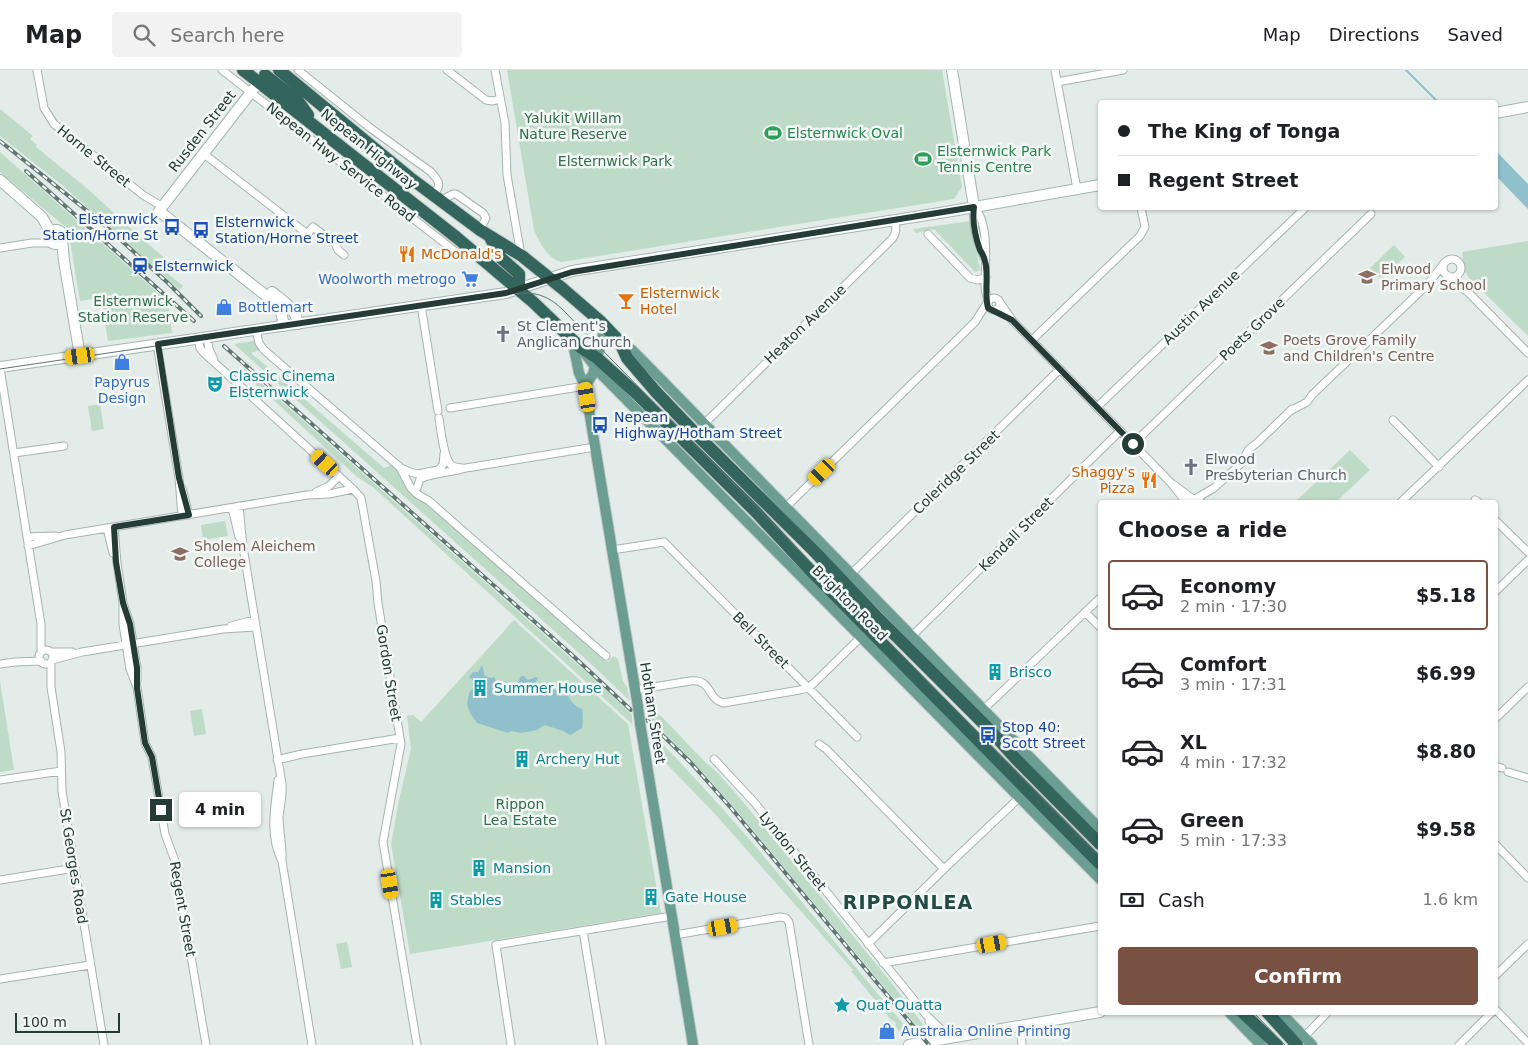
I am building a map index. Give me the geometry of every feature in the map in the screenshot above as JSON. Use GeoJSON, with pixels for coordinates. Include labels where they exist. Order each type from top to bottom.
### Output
{"type":"FeatureCollection","features":[{"type":"Feature","properties":{"kind":"highway"},"geometry":{"type":"LineString","coordinates":[[243,70],[261,80]]}},
{"type":"Feature","properties":{"kind":"highway","name":"Nepean Highway"},"geometry":{"type":"LineString","coordinates":[[279,70],[393,164],[484,233],[522,256],[550,278]]}},
{"type":"Feature","properties":{"kind":"highway","name":"Nepean Highway"},"geometry":{"type":"LineString","coordinates":[[261,80],[298,101],[315,125],[433,226],[474,252],[519,289]]}},
{"type":"Feature","properties":{"kind":"highway"},"geometry":{"type":"LineString","coordinates":[[484,233],[501,258],[518,272],[520,277],[519,289]]}},
{"type":"Feature","properties":{"kind":"highway","name":"Brighton Road"},"geometry":{"type":"LineString","coordinates":[[550,278],[605,326],[620,342],[627,358],[648,384],[1098,842]]}},
{"type":"Feature","properties":{"kind":"highway","name":"Brighton Road"},"geometry":{"type":"LineString","coordinates":[[519,289],[596,363],[647,403],[1098,862]]}},
{"type":"Feature","properties":{"kind":"highway"},"geometry":{"type":"LineString","coordinates":[[736,493],[746,484]]}},
{"type":"Feature","properties":{"kind":"highway"},"geometry":{"type":"LineString","coordinates":[[918,678],[928,669]]}},
{"type":"Feature","properties":{"kind":"highway"},"geometry":{"type":"LineString","coordinates":[[1063,826],[1073,816]]}},
{"type":"Feature","properties":{"kind":"highway"},"geometry":{"type":"LineString","coordinates":[[1245,1015],[1277,1045]]}},
{"type":"Feature","properties":{"kind":"highway"},"geometry":{"type":"LineString","coordinates":[[1270,1015],[1300,1041]]}},
{"type":"Feature","properties":{"kind":"main road"},"geometry":{"type":"LineString","coordinates":[[585,386],[591,378],[596,363],[605,326]]}},
{"type":"Feature","properties":{"kind":"main road","name":"Brighton Road"},"geometry":{"type":"LineString","coordinates":[[620,342],[640,358],[1098,827]]}},
{"type":"Feature","properties":{"kind":"main road","name":"Hotham Street"},"geometry":{"type":"LineString","coordinates":[[576,343],[579,373],[585,386],[693,1045]]}},
{"type":"Feature","properties":{"kind":"main road","name":"Brighton Road"},"geometry":{"type":"LineString","coordinates":[[596,363],[786,560],[1098,877]]}},
{"type":"Feature","properties":{"kind":"main road"},"geometry":{"type":"LineString","coordinates":[[746,484],[748,482],[768,489]]}},
{"type":"Feature","properties":{"kind":"main road"},"geometry":{"type":"LineString","coordinates":[[782,541],[786,560]]}},
{"type":"Feature","properties":{"kind":"main road"},"geometry":{"type":"LineString","coordinates":[[870,593],[877,617]]}},
{"type":"Feature","properties":{"kind":"main road"},"geometry":{"type":"LineString","coordinates":[[928,669],[954,680]]}},
{"type":"Feature","properties":{"kind":"main road"},"geometry":{"type":"LineString","coordinates":[[896,672],[918,678]]}},
{"type":"Feature","properties":{"kind":"main road"},"geometry":{"type":"LineString","coordinates":[[1043,770],[1051,795]]}},
{"type":"Feature","properties":{"kind":"main road"},"geometry":{"type":"LineString","coordinates":[[1073,816],[1091,819]]}},
{"type":"Feature","properties":{"kind":"main road"},"geometry":{"type":"LineString","coordinates":[[1232,1015],[1261,1045]]}},
{"type":"Feature","properties":{"kind":"main road"},"geometry":{"type":"LineString","coordinates":[[1282,1015],[1300,1041],[1312,1045]]}},
{"type":"Feature","properties":{"kind":"street","name":"Horne Street"},"geometry":{"type":"LineString","coordinates":[[37,70],[42,100],[47,114],[54,124],[268,293],[293,310],[298,324]]}},
{"type":"Feature","properties":{"kind":"street","name":"Nepean Hwy Service Road"},"geometry":{"type":"LineString","coordinates":[[222,70],[261,80],[433,226],[460,254],[474,252]]}},
{"type":"Feature","properties":{"kind":"street"},"geometry":{"type":"LineString","coordinates":[[298,70],[369,126],[432,172],[439,185],[438,197]]}},
{"type":"Feature","properties":{"kind":"street"},"geometry":{"type":"LineString","coordinates":[[447,70],[486,100],[500,100]]}},
{"type":"Feature","properties":{"kind":"street"},"geometry":{"type":"LineString","coordinates":[[495,70],[505,123],[506,175],[522,256]]}},
{"type":"Feature","properties":{"kind":"street"},"geometry":{"type":"LineString","coordinates":[[952,70],[974,207],[980,216],[986,247],[985,287],[989,309],[1012,320]]}},
{"type":"Feature","properties":{"kind":"street"},"geometry":{"type":"LineString","coordinates":[[1055,70],[1076,189]]}},
{"type":"Feature","properties":{"kind":"street"},"geometry":{"type":"LineString","coordinates":[[1057,82],[1123,70]]}},
{"type":"Feature","properties":{"kind":"street","name":"Rusden Street"},"geometry":{"type":"LineString","coordinates":[[161,209],[261,80]]}},
{"type":"Feature","properties":{"kind":"street"},"geometry":{"type":"LineString","coordinates":[[1498,112],[1528,107]]}},
{"type":"Feature","properties":{"kind":"street"},"geometry":{"type":"LineString","coordinates":[[204,154],[306,233],[314,227],[333,242],[344,255]]}},
{"type":"Feature","properties":{"kind":"street"},"geometry":{"type":"LineString","coordinates":[[0,180],[42,217],[55,237],[64,261],[80,356]]}},
{"type":"Feature","properties":{"kind":"street"},"geometry":{"type":"LineString","coordinates":[[0,368],[506,293],[569,272],[1098,185]]}},
{"type":"Feature","properties":{"kind":"street"},"geometry":{"type":"LineString","coordinates":[[1032,340],[1140,236],[1145,227],[1141,210]]}},
{"type":"Feature","properties":{"kind":"street","name":"Austin Avenue"},"geometry":{"type":"LineString","coordinates":[[1096,407],[1303,210]]}},
{"type":"Feature","properties":{"kind":"street","name":"Poets Grove"},"geometry":{"type":"LineString","coordinates":[[1133,444],[1371,214]]}},
{"type":"Feature","properties":{"kind":"street","name":"Heaton Avenue"},"geometry":{"type":"LineString","coordinates":[[704,424],[891,240],[896,233],[895,220]]}},
{"type":"Feature","properties":{"kind":"street"},"geometry":{"type":"LineString","coordinates":[[928,234],[970,278],[976,280],[986,277]]}},
{"type":"Feature","properties":{"kind":"street"},"geometry":{"type":"LineString","coordinates":[[0,248],[55,237]]}},
{"type":"Feature","properties":{"kind":"street"},"geometry":{"type":"LineString","coordinates":[[1195,500],[1214,488],[1249,458],[1256,443],[1297,402],[1312,395],[1428,284],[1445,262],[1451,259],[1457,261],[1460,267],[1460,279],[1468,292],[1528,353]]}},
{"type":"Feature","properties":{"kind":"street"},"geometry":{"type":"LineString","coordinates":[[1445,262],[1443,270],[1460,287],[1468,292]]}},
{"type":"Feature","properties":{"kind":"street"},"geometry":{"type":"LineString","coordinates":[[1428,284],[1443,276],[1455,276],[1460,271]]}},
{"type":"Feature","properties":{"kind":"street"},"geometry":{"type":"LineString","coordinates":[[986,277],[990,291],[1012,320],[1171,483],[1192,500]]}},
{"type":"Feature","properties":{"kind":"street","name":"Horne Street"},"geometry":{"type":"LineString","coordinates":[[268,293],[281,310],[284,326]]}},
{"type":"Feature","properties":{"kind":"street"},"geometry":{"type":"LineString","coordinates":[[786,507],[975,322],[1000,306],[997,300],[991,298],[975,322]]}},
{"type":"Feature","properties":{"kind":"street"},"geometry":{"type":"LineString","coordinates":[[399,466],[416,474],[438,470],[444,463],[445,451],[421,305]]}},
{"type":"Feature","properties":{"kind":"street"},"geometry":{"type":"LineString","coordinates":[[256,330],[259,343],[264,350],[399,466],[423,497]]}},
{"type":"Feature","properties":{"kind":"street","name":"Gordon Street"},"geometry":{"type":"LineString","coordinates":[[205,337],[203,352],[360,496],[376,581],[400,738],[400,749],[383,842],[417,1045]]}},
{"type":"Feature","properties":{"kind":"street"},"geometry":{"type":"LineString","coordinates":[[158,344],[185,515]]}},
{"type":"Feature","properties":{"kind":"street","name":"St Georges Road"},"geometry":{"type":"LineString","coordinates":[[0,368],[61,752],[62,790],[104,1045]]}},
{"type":"Feature","properties":{"kind":"street","name":"Coleridge Street"},"geometry":{"type":"LineString","coordinates":[[851,574],[1060,369]]}},
{"type":"Feature","properties":{"kind":"street"},"geometry":{"type":"LineString","coordinates":[[1403,500],[1528,380]]}},
{"type":"Feature","properties":{"kind":"street"},"geometry":{"type":"LineString","coordinates":[[450,408],[585,386]]}},
{"type":"Feature","properties":{"kind":"street"},"geometry":{"type":"LineString","coordinates":[[1393,420],[1438,467]]}},
{"type":"Feature","properties":{"kind":"street","name":"Kendall Street"},"geometry":{"type":"LineString","coordinates":[[912,636],[1120,431]]}},
{"type":"Feature","properties":{"kind":"street"},"geometry":{"type":"LineString","coordinates":[[14,453],[64,446]]}},
{"type":"Feature","properties":{"kind":"street"},"geometry":{"type":"LineString","coordinates":[[417,488],[420,480],[423,478],[466,468],[595,447]]}},
{"type":"Feature","properties":{"kind":"street"},"geometry":{"type":"LineString","coordinates":[[445,451],[452,466],[466,468]]}},
{"type":"Feature","properties":{"kind":"street"},"geometry":{"type":"LineString","coordinates":[[399,466],[410,486],[417,494],[423,497],[606,656]]}},
{"type":"Feature","properties":{"kind":"street"},"geometry":{"type":"LineString","coordinates":[[306,495],[329,486],[338,476]]}},
{"type":"Feature","properties":{"kind":"street"},"geometry":{"type":"LineString","coordinates":[[1206,500],[1214,488]]}},
{"type":"Feature","properties":{"kind":"street"},"geometry":{"type":"LineString","coordinates":[[28,546],[65,535],[110,527],[353,489]]}},
{"type":"Feature","properties":{"kind":"street"},"geometry":{"type":"LineString","coordinates":[[235,507],[279,771],[282,794],[280,816],[282,861],[312,1045]]}},
{"type":"Feature","properties":{"kind":"street"},"geometry":{"type":"LineString","coordinates":[[1498,523],[1528,552]]}},
{"type":"Feature","properties":{"kind":"street","name":"Regent Street"},"geometry":{"type":"LineString","coordinates":[[110,527],[123,603],[130,624],[130,669],[137,688],[145,743],[152,757],[165,834],[175,861],[206,1045]]}},
{"type":"Feature","properties":{"kind":"street"},"geometry":{"type":"LineString","coordinates":[[27,537],[65,535]]}},
{"type":"Feature","properties":{"kind":"street","name":"Bell Street"},"geometry":{"type":"LineString","coordinates":[[612,550],[664,542],[857,737]]}},
{"type":"Feature","properties":{"kind":"street"},"geometry":{"type":"LineString","coordinates":[[1498,589],[1528,560]]}},
{"type":"Feature","properties":{"kind":"street"},"geometry":{"type":"LineString","coordinates":[[984,709],[1098,600]]}},
{"type":"Feature","properties":{"kind":"street"},"geometry":{"type":"LineString","coordinates":[[1085,612],[1098,625]]}},
{"type":"Feature","properties":{"kind":"street"},"geometry":{"type":"LineString","coordinates":[[0,664],[255,624]]}},
{"type":"Feature","properties":{"kind":"street"},"geometry":{"type":"LineString","coordinates":[[635,690],[697,681],[705,684],[714,698],[723,703],[796,691],[808,688],[862,636]]}},
{"type":"Feature","properties":{"kind":"street"},"geometry":{"type":"LineString","coordinates":[[1498,716],[1528,687]]}},
{"type":"Feature","properties":{"kind":"street"},"geometry":{"type":"LineString","coordinates":[[276,758],[400,738]]}},
{"type":"Feature","properties":{"kind":"street"},"geometry":{"type":"LineString","coordinates":[[819,744],[944,869]]}},
{"type":"Feature","properties":{"kind":"street","name":"Lyndon Street"},"geometry":{"type":"LineString","coordinates":[[714,759],[754,802],[944,1039]]}},
{"type":"Feature","properties":{"kind":"street"},"geometry":{"type":"LineString","coordinates":[[1502,769],[1528,778]]}},
{"type":"Feature","properties":{"kind":"street"},"geometry":{"type":"LineString","coordinates":[[0,780],[61,771]]}},
{"type":"Feature","properties":{"kind":"street"},"geometry":{"type":"LineString","coordinates":[[868,944],[1020,798]]}},
{"type":"Feature","properties":{"kind":"street"},"geometry":{"type":"LineString","coordinates":[[1498,848],[1528,878]]}},
{"type":"Feature","properties":{"kind":"street"},"geometry":{"type":"LineString","coordinates":[[0,880],[74,868]]}},
{"type":"Feature","properties":{"kind":"street"},"geometry":{"type":"LineString","coordinates":[[511,1045],[496,945],[672,916]]}},
{"type":"Feature","properties":{"kind":"street"},"geometry":{"type":"LineString","coordinates":[[675,935],[780,917],[786,918],[789,922],[809,1045]]}},
{"type":"Feature","properties":{"kind":"street"},"geometry":{"type":"LineString","coordinates":[[883,963],[1098,926]]}},
{"type":"Feature","properties":{"kind":"street"},"geometry":{"type":"LineString","coordinates":[[584,930],[602,1045]]}},
{"type":"Feature","properties":{"kind":"street"},"geometry":{"type":"LineString","coordinates":[[1498,973],[1528,944]]}},
{"type":"Feature","properties":{"kind":"street"},"geometry":{"type":"LineString","coordinates":[[0,979],[90,965]]}},
{"type":"Feature","properties":{"kind":"street"},"geometry":{"type":"LineString","coordinates":[[915,1045],[1098,1012]]}},
{"type":"Feature","properties":{"kind":"street"},"geometry":{"type":"LineString","coordinates":[[1498,1012],[1528,1043]]}},
{"type":"Feature","properties":{"kind":"street"},"geometry":{"type":"LineString","coordinates":[[1300,1041],[1325,1015]]}},
{"type":"Feature","properties":{"kind":"street"},"geometry":{"type":"LineString","coordinates":[[1459,1045],[1489,1015]]}},
{"type":"Feature","properties":{"kind":"street"},"geometry":{"type":"LineString","coordinates":[[1020,1027],[1022,1045]]}},
{"type":"Feature","properties":{"kind":"green space","name":"Elsternwick Park"},"geometry":{"type":"Polygon","coordinates":[[[507,70],[942,70],[962,187],[954,199],[561,262],[548,254],[541,245],[534,230],[507,70]]]}},
{"type":"Feature","properties":{"kind":"green space"},"geometry":{"type":"Polygon","coordinates":[[[0,109],[33,136],[30,139],[37,145],[36,147],[89,190],[173,265],[167,273],[183,286],[180,290],[62,185],[0,136],[0,109]]]}},
{"type":"Feature","properties":{"kind":"green space","name":"Elsternwick Station Reserve"},"geometry":{"type":"Polygon","coordinates":[[[0,152],[168,302],[172,333],[108,341],[101,298],[80,301],[68,229],[0,172],[0,152]]]}},
{"type":"Feature","properties":{"kind":"green space"},"geometry":{"type":"Polygon","coordinates":[[[971,221],[980,270],[975,272],[934,229],[916,233],[913,229],[971,221]]]}},
{"type":"Feature","properties":{"kind":"green space"},"geometry":{"type":"Polygon","coordinates":[[[1528,241],[1528,336],[1469,278],[1465,272],[1462,252],[1528,241]]]}},
{"type":"Feature","properties":{"kind":"green space"},"geometry":{"type":"Polygon","coordinates":[[[1394,245],[1405,257],[1382,279],[1370,268],[1394,245]]]}},
{"type":"Feature","properties":{"kind":"green space"},"geometry":{"type":"Polygon","coordinates":[[[254,341],[259,350],[251,353],[384,468],[392,465],[422,500],[607,662],[613,656],[618,659],[630,701],[589,662],[234,344],[254,341]]]}},
{"type":"Feature","properties":{"kind":"green space"},"geometry":{"type":"Polygon","coordinates":[[[243,367],[602,686],[632,715],[632,724],[374,488],[356,476],[240,371],[243,367]]]}},
{"type":"Feature","properties":{"kind":"green space"},"geometry":{"type":"Polygon","coordinates":[[[100,404],[104,429],[92,431],[88,406],[100,404]]]}},
{"type":"Feature","properties":{"kind":"green space"},"geometry":{"type":"Polygon","coordinates":[[[1350,450],[1370,470],[1338,500],[1297,500],[1350,450]]]}},
{"type":"Feature","properties":{"kind":"green space"},"geometry":{"type":"Polygon","coordinates":[[[225,521],[228,536],[203,540],[201,525],[225,521]]]}},
{"type":"Feature","properties":{"kind":"green space","name":"Rippon Lea Estate"},"geometry":{"type":"Polygon","coordinates":[[[514,620],[628,724],[661,913],[410,954],[391,844],[411,749],[407,716],[413,715],[421,722],[514,620]]]}},
{"type":"Feature","properties":{"kind":"green space"},"geometry":{"type":"Polygon","coordinates":[[[0,681],[14,770],[0,772],[0,681]]]}},
{"type":"Feature","properties":{"kind":"green space"},"geometry":{"type":"Polygon","coordinates":[[[647,704],[716,771],[739,797],[890,981],[928,1031],[922,1032],[742,817],[709,779],[647,715],[647,704]]]}},
{"type":"Feature","properties":{"kind":"green space"},"geometry":{"type":"Polygon","coordinates":[[[202,709],[206,734],[194,736],[190,711],[202,709]]]}},
{"type":"Feature","properties":{"kind":"green space"},"geometry":{"type":"Polygon","coordinates":[[[649,731],[751,842],[912,1034],[902,1035],[896,1027],[895,1021],[892,1021],[851,971],[853,970],[715,814],[659,756],[651,742],[649,731]]]}},
{"type":"Feature","properties":{"kind":"green space"},"geometry":{"type":"Polygon","coordinates":[[[347,942],[352,967],[341,969],[336,944],[347,942]]]}},
{"type":"Feature","properties":{"kind":"water"},"geometry":{"type":"Polygon","coordinates":[[[1498,153],[1528,184],[1528,209],[1498,178],[1498,153]]]}},
{"type":"Feature","properties":{"kind":"water"},"geometry":{"type":"Polygon","coordinates":[[[482,665],[485,676],[494,677],[499,685],[504,685],[505,681],[513,686],[517,684],[521,676],[528,680],[536,677],[538,678],[536,685],[545,692],[552,689],[566,692],[574,705],[582,709],[582,728],[570,735],[545,725],[537,730],[521,733],[511,731],[508,733],[477,723],[470,713],[467,704],[474,681],[469,677],[473,672],[478,672],[482,665]]]}},
{"type":"Feature","properties":{"kind":"waterway"},"geometry":{"type":"LineString","coordinates":[[1406,70],[1436,100]]}},
{"type":"Feature","properties":{"kind":"tram line"},"geometry":{"type":"LineString","coordinates":[[0,369],[501,295],[526,293],[548,298],[562,309],[1098,855]]}},
{"type":"Feature","properties":{"kind":"tram line"},"geometry":{"type":"LineString","coordinates":[[1256,1015],[1285,1045]]}},
{"type":"Feature","properties":{"kind":"railway"},"geometry":{"type":"LineString","coordinates":[[0,141],[101,222],[201,316]]}},
{"type":"Feature","properties":{"kind":"railway"},"geometry":{"type":"LineString","coordinates":[[26,171],[194,321]]}},
{"type":"Feature","properties":{"kind":"railway"},"geometry":{"type":"LineString","coordinates":[[224,346],[571,654],[631,710]]}},
{"type":"Feature","properties":{"kind":"railway"},"geometry":{"type":"LineString","coordinates":[[647,720],[691,763],[732,809],[929,1045]]}},
{"type":"Feature","properties":{"kind":"place","name":"Elsternwick Oval"},"geometry":{"type":"Point","coordinates":[773,133]}},
{"type":"Feature","properties":{"kind":"place","name":"Elsternwick Park Tennis Centre"},"geometry":{"type":"Point","coordinates":[923,159]}},
{"type":"Feature","properties":{"kind":"place","name":"Elsternwick Station/Horne St"},"geometry":{"type":"Point","coordinates":[172,227]}},
{"type":"Feature","properties":{"kind":"place","name":"Elsternwick Station/Horne Street"},"geometry":{"type":"Point","coordinates":[201,230]}},
{"type":"Feature","properties":{"kind":"place","name":"McDonald's"},"geometry":{"type":"Point","coordinates":[407,254]}},
{"type":"Feature","properties":{"kind":"place","name":"Elsternwick"},"geometry":{"type":"Point","coordinates":[140,266]}},
{"type":"Feature","properties":{"kind":"place","name":"Elwood Primary School"},"geometry":{"type":"Point","coordinates":[1367,277]}},
{"type":"Feature","properties":{"kind":"place","name":"Woolworth metrogo"},"geometry":{"type":"Point","coordinates":[470,279]}},
{"type":"Feature","properties":{"kind":"place","name":"Elsternwick Hotel"},"geometry":{"type":"Point","coordinates":[626,301]}},
{"type":"Feature","properties":{"kind":"place","name":"Bottlemart"},"geometry":{"type":"Point","coordinates":[224,307]}},
{"type":"Feature","properties":{"kind":"place","name":"St Clement's Anglican Church"},"geometry":{"type":"Point","coordinates":[503,334]}},
{"type":"Feature","properties":{"kind":"place","name":"Poets Grove Family and Children's Centre"},"geometry":{"type":"Point","coordinates":[1269,348]}},
{"type":"Feature","properties":{"kind":"place","name":"Papyrus Design"},"geometry":{"type":"Point","coordinates":[122,362]}},
{"type":"Feature","properties":{"kind":"place","name":"Classic Cinema Elsternwick"},"geometry":{"type":"Point","coordinates":[215,384]}},
{"type":"Feature","properties":{"kind":"place","name":"Nepean Highway/Hotham Street"},"geometry":{"type":"Point","coordinates":[600,425]}},
{"type":"Feature","properties":{"kind":"place","name":"Elwood Presbyterian Church"},"geometry":{"type":"Point","coordinates":[1191,467]}},
{"type":"Feature","properties":{"kind":"place","name":"Shaggy's Pizza"},"geometry":{"type":"Point","coordinates":[1149,480]}},
{"type":"Feature","properties":{"kind":"place","name":"Sholem Aleichem College"},"geometry":{"type":"Point","coordinates":[180,554]}},
{"type":"Feature","properties":{"kind":"place","name":"Brisco"},"geometry":{"type":"Point","coordinates":[995,672]}},
{"type":"Feature","properties":{"kind":"place","name":"Summer House"},"geometry":{"type":"Point","coordinates":[480,688]}},
{"type":"Feature","properties":{"kind":"place","name":"Stop 40: Scott Street"},"geometry":{"type":"Point","coordinates":[988,735]}},
{"type":"Feature","properties":{"kind":"place","name":"Archery Hut"},"geometry":{"type":"Point","coordinates":[522,759]}},
{"type":"Feature","properties":{"kind":"place","name":"Mansion"},"geometry":{"type":"Point","coordinates":[479,868]}},
{"type":"Feature","properties":{"kind":"place","name":"Gate House"},"geometry":{"type":"Point","coordinates":[651,897]}},
{"type":"Feature","properties":{"kind":"place","name":"Stables"},"geometry":{"type":"Point","coordinates":[436,900]}},
{"type":"Feature","properties":{"kind":"place","name":"Quat Quatta"},"geometry":{"type":"Point","coordinates":[842,1005]}},
{"type":"Feature","properties":{"kind":"place","name":"Australia Online Printing"},"geometry":{"type":"Point","coordinates":[887,1031]}},
{"type":"Feature","properties":{"kind":"district","name":"RIPPONLEA"},"geometry":{"type":"Point","coordinates":[908,902]}},
{"type":"Feature","properties":{"kind":"route"},"geometry":{"type":"LineString","coordinates":[[161,810],[152,757],[145,743],[130,624],[123,603],[116,562],[114,527],[189,515],[179,478],[158,344],[506,293],[572,272],[974,207],[973,216],[976,232],[985,260],[985,287],[988,308],[1012,320],[1133,444]]}},
{"type":"Feature","properties":{"kind":"park label","name":"Yalukit Willam Nature Reserve"},"geometry":{"type":"Point","coordinates":[573,126]}}]}
